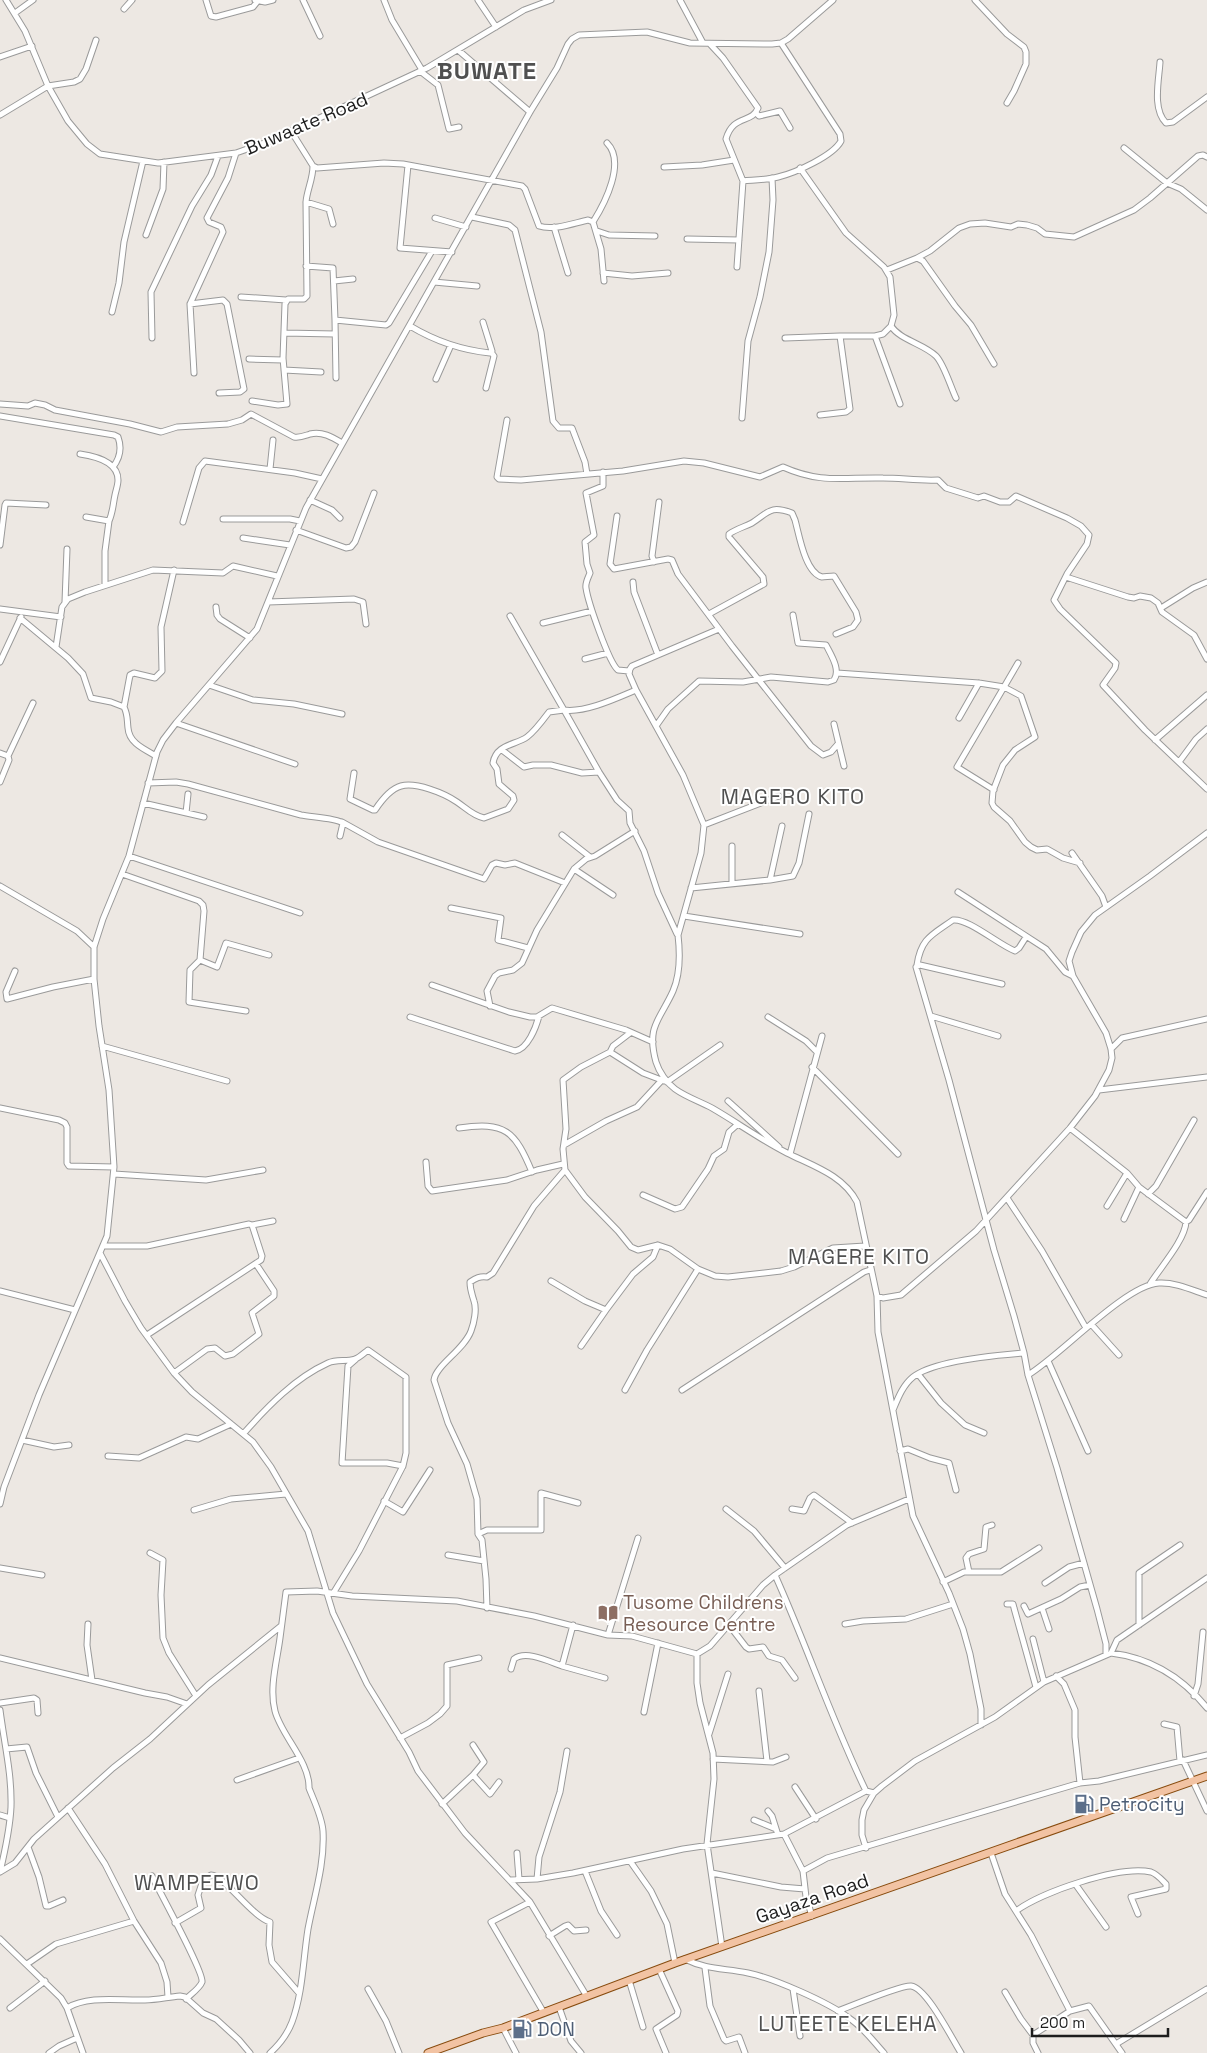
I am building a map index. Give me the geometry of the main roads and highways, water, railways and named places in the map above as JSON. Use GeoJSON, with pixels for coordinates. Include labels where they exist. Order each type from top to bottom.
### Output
{"type":"FeatureCollection","features":[{"type":"Feature","properties":{"kind":"main road","name":"Gayaza Road"},"geometry":{"type":"LineString","coordinates":[[428,2053],[483,2033],[503,2028],[586,1995],[675,1963],[1207,1776]]}},
{"type":"Feature","properties":{"kind":"place","name":"Tusome Childrens Resource Centre"},"geometry":{"type":"Point","coordinates":[608,1613]}},
{"type":"Feature","properties":{"kind":"place","name":"Petrocity"},"geometry":{"type":"Point","coordinates":[1084,1804]}},
{"type":"Feature","properties":{"kind":"place","name":"DON"},"geometry":{"type":"Point","coordinates":[522,2029]}},
{"type":"Feature","properties":{"kind":"district","name":"BUWATE"},"geometry":{"type":"Point","coordinates":[487,71]}},
{"type":"Feature","properties":{"kind":"district","name":"MAGERO KITO"},"geometry":{"type":"Point","coordinates":[793,797]}},
{"type":"Feature","properties":{"kind":"district","name":"MAGERE KITO"},"geometry":{"type":"Point","coordinates":[859,1257]}},
{"type":"Feature","properties":{"kind":"district","name":"WAMPEEWO"},"geometry":{"type":"Point","coordinates":[197,1883]}},
{"type":"Feature","properties":{"kind":"district","name":"LUTEETE KELEHA"},"geometry":{"type":"Point","coordinates":[848,2024]}}]}
